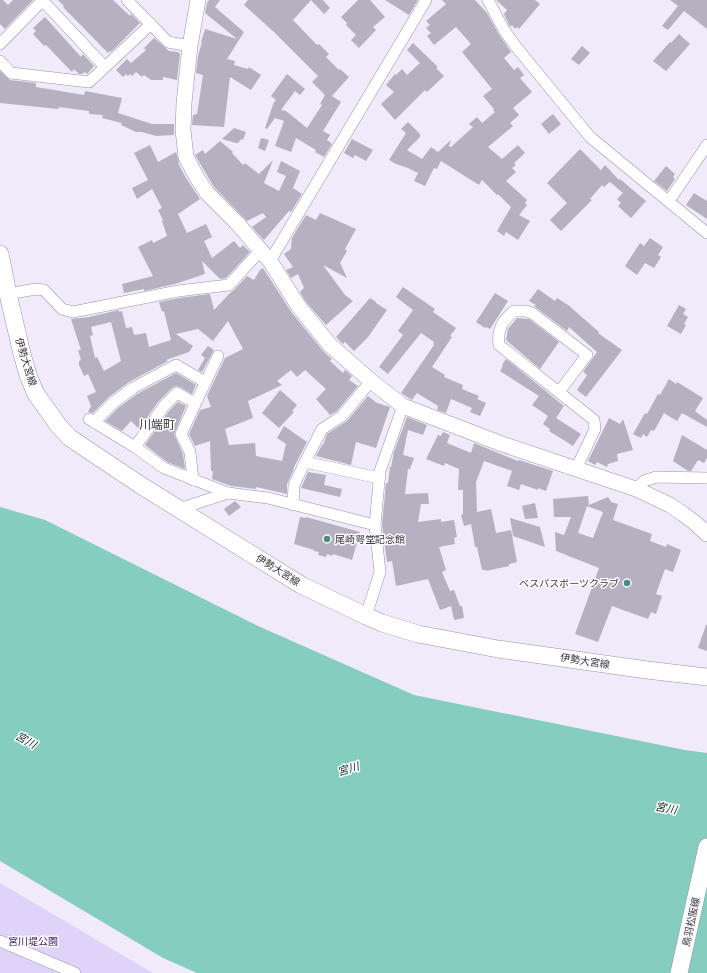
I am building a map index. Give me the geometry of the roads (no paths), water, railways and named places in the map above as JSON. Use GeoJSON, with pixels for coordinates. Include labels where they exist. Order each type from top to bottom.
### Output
{"type":"FeatureCollection","features":[{"type":"Feature","properties":{"kind":"main road","name":"伊勢大宮線"},"geometry":{"type":"LineString","coordinates":[[0,254],[8,294],[28,375],[36,394],[58,425],[69,437],[82,446],[179,509],[301,585],[382,623],[418,634],[484,646],[647,670],[707,677]]}},
{"type":"Feature","properties":{"kind":"main road","name":"鳥羽松阪線"},"geometry":{"type":"LineString","coordinates":[[679,973],[707,847]]}},
{"type":"Feature","properties":{"kind":"main road","name":"鳥羽松阪線"},"geometry":{"type":"LineString","coordinates":[[690,973],[707,898]]}},
{"type":"Feature","properties":{"kind":"street"},"geometry":{"type":"LineString","coordinates":[[1,40],[42,0],[104,66]]}},
{"type":"Feature","properties":{"kind":"street"},"geometry":{"type":"LineString","coordinates":[[127,0],[168,42],[190,46]]}},
{"type":"Feature","properties":{"kind":"street"},"geometry":{"type":"LineString","coordinates":[[198,0],[190,46],[183,130],[186,157],[207,193],[265,256],[299,307],[326,339],[371,381],[403,406],[502,444],[636,489],[670,505],[694,522],[707,534]]}},
{"type":"Feature","properties":{"kind":"street"},"geometry":{"type":"LineString","coordinates":[[8,294],[36,288],[44,290],[62,309],[73,312],[178,291],[229,285],[265,256],[426,0]]}},
{"type":"Feature","properties":{"kind":"street"},"geometry":{"type":"LineString","coordinates":[[488,0],[504,30],[517,48],[590,138],[707,233]]}},
{"type":"Feature","properties":{"kind":"street"},"geometry":{"type":"LineString","coordinates":[[0,61],[11,73],[89,82],[104,66],[114,60],[151,24]]}},
{"type":"Feature","properties":{"kind":"street"},"geometry":{"type":"LineString","coordinates":[[669,201],[707,145]]}},
{"type":"Feature","properties":{"kind":"street"},"geometry":{"type":"LineString","coordinates":[[559,392],[587,355],[532,313],[526,311],[514,311],[500,326],[498,337],[499,345],[594,420],[595,429],[576,469]]}},
{"type":"Feature","properties":{"kind":"street"},"geometry":{"type":"LineString","coordinates":[[193,480],[190,452],[181,434],[218,356]]}},
{"type":"Feature","properties":{"kind":"street"},"geometry":{"type":"LineString","coordinates":[[205,382],[176,365],[133,388],[92,420],[135,447],[164,468],[228,493],[268,498],[375,525]]}},
{"type":"Feature","properties":{"kind":"street"},"geometry":{"type":"LineString","coordinates":[[293,505],[294,485],[322,429],[342,416],[371,381]]}},
{"type":"Feature","properties":{"kind":"street"},"geometry":{"type":"LineString","coordinates":[[135,447],[164,406],[177,393],[195,403]]}},
{"type":"Feature","properties":{"kind":"street"},"geometry":{"type":"LineString","coordinates":[[366,616],[380,572],[375,525],[380,471],[403,406]]}},
{"type":"Feature","properties":{"kind":"street"},"geometry":{"type":"LineString","coordinates":[[305,462],[379,478]]}},
{"type":"Feature","properties":{"kind":"street"},"geometry":{"type":"LineString","coordinates":[[636,489],[644,481],[656,478],[707,478]]}},
{"type":"Feature","properties":{"kind":"street"},"geometry":{"type":"LineString","coordinates":[[179,509],[228,493]]}},
{"type":"Feature","properties":{"kind":"street"},"geometry":{"type":"LineString","coordinates":[[0,941],[75,973]]}},
{"type":"Feature","properties":{"kind":"water","name":"宮川"},"geometry":{"type":"Polygon","coordinates":[[[0,507],[45,520],[258,626],[414,695],[685,750],[707,753],[707,973],[197,973],[163,958],[0,861],[0,507]]]}},
{"type":"Feature","properties":{"kind":"place","name":"尾崎咢堂記念館"},"geometry":{"type":"Point","coordinates":[327,539]}},
{"type":"Feature","properties":{"kind":"place","name":"ベスパスポーツクラブ"},"geometry":{"type":"Point","coordinates":[627,583]}},
{"type":"Feature","properties":{"kind":"district","name":"川端町"},"geometry":{"type":"Point","coordinates":[157,424]}},
{"type":"Feature","properties":{"kind":"park label","name":"宮川堤公園"},"geometry":{"type":"Point","coordinates":[33,941]}}]}
